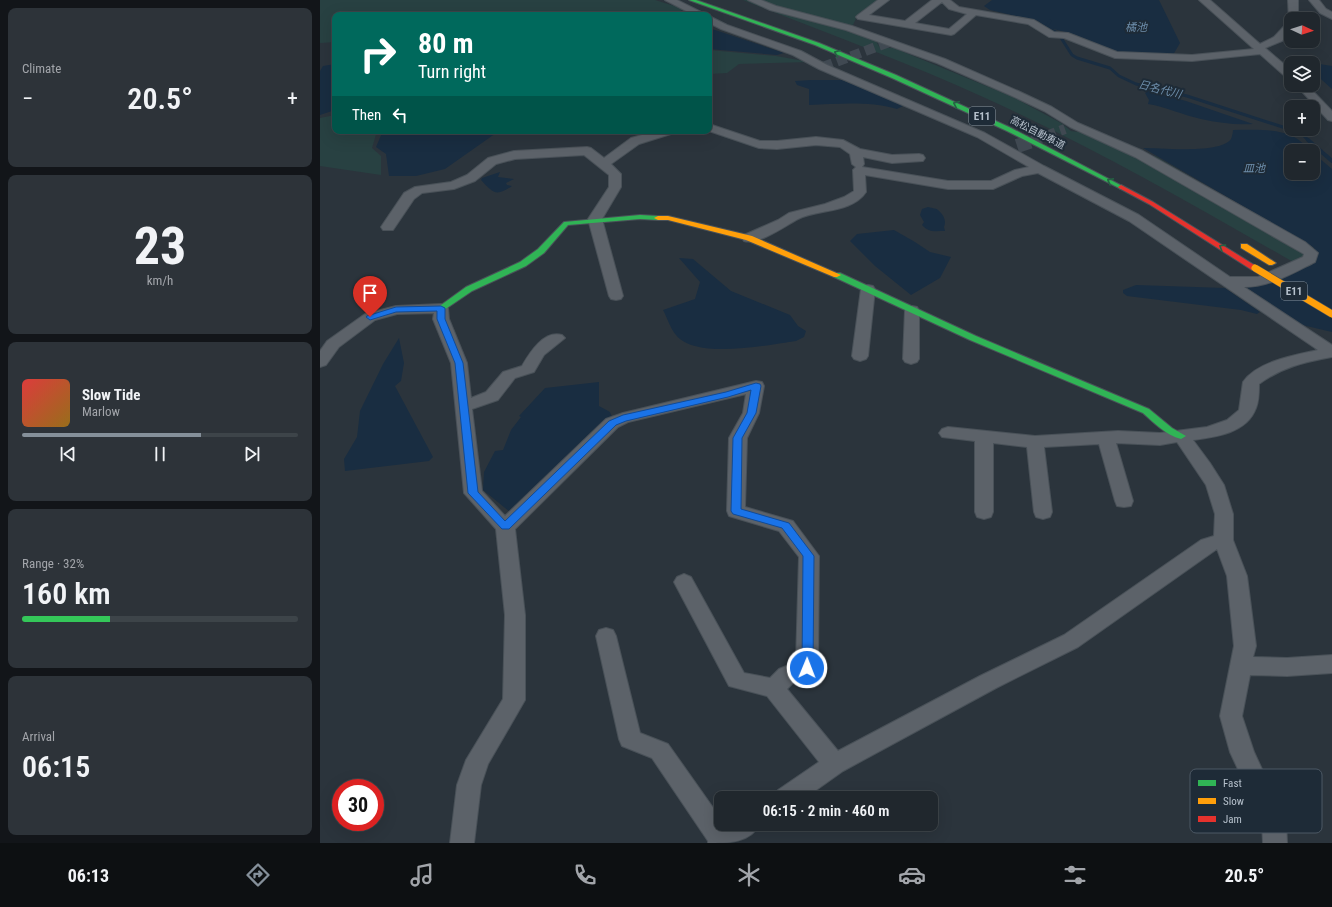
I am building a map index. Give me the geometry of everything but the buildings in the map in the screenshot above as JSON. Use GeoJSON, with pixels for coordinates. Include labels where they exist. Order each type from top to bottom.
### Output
{"type":"FeatureCollection","features":[{"type":"Feature","properties":{"kind":"main road","name":"高松自動車道"},"geometry":{"type":"LineString","coordinates":[[691,0],[816,44],[966,108],[1053,151],[1151,203],[1332,314]]}},
{"type":"Feature","properties":{"kind":"main road"},"geometry":{"type":"LineString","coordinates":[[743,6],[779,20]]}},
{"type":"Feature","properties":{"kind":"main road"},"geometry":{"type":"LineString","coordinates":[[793,25],[873,57]]}},
{"type":"Feature","properties":{"kind":"main road"},"geometry":{"type":"LineString","coordinates":[[441,308],[470,289],[523,264],[541,251],[566,223],[595,219],[640,217],[668,218],[749,238],[800,258],[1037,366],[1101,391],[1146,411],[1169,430],[1181,436]]}},
{"type":"Feature","properties":{"kind":"main road","name":"E11"},"geometry":{"type":"LineString","coordinates":[[1234,240],[1299,279]]}},
{"type":"Feature","properties":{"kind":"street"},"geometry":{"type":"LineString","coordinates":[[670,0],[696,12]]}},
{"type":"Feature","properties":{"kind":"street"},"geometry":{"type":"LineString","coordinates":[[753,0],[773,8],[849,28],[954,67],[1007,90],[1048,109],[1069,127],[1096,133],[1139,154],[1300,245],[1311,253],[1310,259],[1261,280],[1254,282],[1226,281]]}},
{"type":"Feature","properties":{"kind":"street"},"geometry":{"type":"LineString","coordinates":[[884,0],[861,17],[951,32],[973,13]]}},
{"type":"Feature","properties":{"kind":"street"},"geometry":{"type":"LineString","coordinates":[[906,25],[938,0]]}},
{"type":"Feature","properties":{"kind":"street"},"geometry":{"type":"LineString","coordinates":[[945,0],[952,7],[973,13],[1031,22],[1052,35],[1060,35],[1115,56],[1199,58],[1235,55],[1261,49],[1277,40],[1284,34]]}},
{"type":"Feature","properties":{"kind":"street"},"geometry":{"type":"LineString","coordinates":[[1204,0],[1284,70]]}},
{"type":"Feature","properties":{"kind":"street"},"geometry":{"type":"LineString","coordinates":[[1292,0],[1293,12]]}},
{"type":"Feature","properties":{"kind":"street"},"geometry":{"type":"LineString","coordinates":[[1314,0],[1323,11],[1332,16]]}},
{"type":"Feature","properties":{"kind":"street"},"geometry":{"type":"LineString","coordinates":[[712,21],[724,27],[798,53],[823,67],[1012,148],[1040,169],[1134,218],[1332,352]]}},
{"type":"Feature","properties":{"kind":"street"},"geometry":{"type":"LineString","coordinates":[[905,48],[928,29]]}},
{"type":"Feature","properties":{"kind":"street"},"geometry":{"type":"LineString","coordinates":[[1308,92],[1332,118]]}},
{"type":"Feature","properties":{"kind":"street"},"geometry":{"type":"LineString","coordinates":[[1314,92],[1325,97]]}},
{"type":"Feature","properties":{"kind":"street"},"geometry":{"type":"LineString","coordinates":[[712,128],[759,144],[777,146],[816,141],[843,144],[856,152],[892,159],[919,158]]}},
{"type":"Feature","properties":{"kind":"street"},"geometry":{"type":"LineString","coordinates":[[604,164],[635,141],[660,134]]}},
{"type":"Feature","properties":{"kind":"street"},"geometry":{"type":"LineString","coordinates":[[388,226],[409,196],[419,190],[454,184],[471,178],[492,161],[514,155],[587,151],[614,174],[615,187],[595,219],[616,296]]}},
{"type":"Feature","properties":{"kind":"street"},"geometry":{"type":"LineString","coordinates":[[749,238],[784,223],[794,216],[830,208],[849,200],[860,192],[856,152]]}},
{"type":"Feature","properties":{"kind":"street"},"geometry":{"type":"LineString","coordinates":[[859,170],[948,185],[993,185],[1019,174],[1040,169]]}},
{"type":"Feature","properties":{"kind":"street"},"geometry":{"type":"LineString","coordinates":[[860,356],[868,289]]}},
{"type":"Feature","properties":{"kind":"street"},"geometry":{"type":"LineString","coordinates":[[320,362],[333,344],[370,317],[396,310],[441,308],[441,319],[459,363],[473,493],[505,527],[515,615],[514,700],[478,760],[469,785],[462,843]]}},
{"type":"Feature","properties":{"kind":"street"},"geometry":{"type":"LineString","coordinates":[[911,359],[912,310]]}},
{"type":"Feature","properties":{"kind":"street"},"geometry":{"type":"LineString","coordinates":[[464,406],[492,396],[509,375],[528,369],[538,352],[557,338]]}},
{"type":"Feature","properties":{"kind":"street"},"geometry":{"type":"LineString","coordinates":[[948,433],[984,438],[1035,442],[1106,438],[1160,439],[1221,430],[1238,422],[1247,412],[1251,382],[1267,370],[1297,359],[1332,352]]}},
{"type":"Feature","properties":{"kind":"street"},"geometry":{"type":"LineString","coordinates":[[505,527],[612,423],[623,418],[728,394],[756,386],[751,413],[738,438],[736,511],[786,526],[809,556],[807,668],[787,675],[774,688]]}},
{"type":"Feature","properties":{"kind":"street"},"geometry":{"type":"LineString","coordinates":[[1181,436],[1204,467],[1215,485],[1224,514],[1223,540],[1237,576],[1245,646],[1231,716],[1242,752],[1250,769]]}},
{"type":"Feature","properties":{"kind":"street"},"geometry":{"type":"LineString","coordinates":[[984,438],[984,512]]}},
{"type":"Feature","properties":{"kind":"street"},"geometry":{"type":"LineString","coordinates":[[1106,438],[1124,501]]}},
{"type":"Feature","properties":{"kind":"street"},"geometry":{"type":"LineString","coordinates":[[1035,442],[1043,512]]}},
{"type":"Feature","properties":{"kind":"street"},"geometry":{"type":"LineString","coordinates":[[796,791],[835,764],[988,682],[1070,641],[1208,545],[1223,540]]}},
{"type":"Feature","properties":{"kind":"street"},"geometry":{"type":"LineString","coordinates":[[684,582],[737,680],[774,688],[835,764]]}},
{"type":"Feature","properties":{"kind":"street"},"geometry":{"type":"LineString","coordinates":[[606,636],[630,739],[660,751],[721,842],[738,831]]}},
{"type":"Feature","properties":{"kind":"street"},"geometry":{"type":"LineString","coordinates":[[1242,665],[1268,668],[1332,664]]}},
{"type":"Feature","properties":{"kind":"street"},"geometry":{"type":"LineString","coordinates":[[1275,833],[1275,843]]}},
{"type":"Feature","properties":{"kind":"green space"},"geometry":{"type":"Polygon","coordinates":[[[320,0],[655,0],[684,9],[678,12],[332,12],[332,42],[320,43],[320,0]]]}},
{"type":"Feature","properties":{"kind":"green space"},"geometry":{"type":"Polygon","coordinates":[[[743,0],[878,0],[858,14],[853,25],[841,24],[838,28],[876,41],[880,48],[894,48],[1013,97],[1061,123],[1071,131],[1087,133],[1140,159],[1155,156],[1295,238],[1306,256],[1295,263],[1180,198],[1063,135],[983,97],[893,59],[743,0]]]}},
{"type":"Feature","properties":{"kind":"green space"},"geometry":{"type":"Polygon","coordinates":[[[712,50],[776,56],[810,62],[739,64],[727,73],[712,74],[712,50]]]}},
{"type":"Feature","properties":{"kind":"green space"},"geometry":{"type":"Polygon","coordinates":[[[332,116],[332,134],[376,134],[372,148],[381,156],[381,175],[320,166],[320,118],[332,116]]]}},
{"type":"Feature","properties":{"kind":"water","name":"橘池"},"geometry":{"type":"Polygon","coordinates":[[[992,0],[1159,0],[1180,43],[1173,55],[1128,55],[1081,41],[1076,35],[1046,27],[1038,21],[990,10],[984,6],[992,0]]]}},
{"type":"Feature","properties":{"kind":"water"},"geometry":{"type":"Polygon","coordinates":[[[712,29],[784,53],[777,55],[712,49],[712,29]]]}},
{"type":"Feature","properties":{"kind":"water"},"geometry":{"type":"Polygon","coordinates":[[[332,64],[332,111],[320,115],[320,71],[323,66],[332,64]]]}},
{"type":"Feature","properties":{"kind":"water"},"geometry":{"type":"Polygon","coordinates":[[[1320,64],[1332,66],[1332,89],[1320,78],[1320,64]]]}},
{"type":"Feature","properties":{"kind":"water"},"geometry":{"type":"Polygon","coordinates":[[[842,80],[905,105],[897,109],[886,106],[864,104],[809,105],[809,89],[797,85],[795,81],[842,80]]]}},
{"type":"Feature","properties":{"kind":"water"},"geometry":{"type":"Polygon","coordinates":[[[1148,91],[1186,101],[1253,124],[1221,123],[1148,104],[1149,100],[1145,93],[1148,91]]]}},
{"type":"Feature","properties":{"kind":"water","name":"皿池"},"geometry":{"type":"Polygon","coordinates":[[[1233,130],[1280,132],[1284,133],[1284,136],[1294,137],[1304,144],[1284,144],[1284,180],[1320,180],[1320,159],[1332,169],[1332,332],[1298,324],[1243,285],[1265,283],[1307,266],[1316,259],[1317,254],[1313,247],[1143,148],[1190,149],[1216,147],[1225,144],[1231,139],[1233,130]]]}},
{"type":"Feature","properties":{"kind":"water"},"geometry":{"type":"Polygon","coordinates":[[[382,134],[495,134],[445,169],[416,176],[389,176],[386,154],[376,147],[382,134]]]}},
{"type":"Feature","properties":{"kind":"water"},"geometry":{"type":"Polygon","coordinates":[[[500,172],[498,177],[514,179],[506,183],[507,185],[512,186],[502,192],[492,191],[481,180],[482,178],[500,172]]]}},
{"type":"Feature","properties":{"kind":"water"},"geometry":{"type":"Polygon","coordinates":[[[928,207],[937,209],[944,218],[945,231],[930,230],[922,225],[924,222],[920,215],[922,209],[928,207]]]}},
{"type":"Feature","properties":{"kind":"water"},"geometry":{"type":"Polygon","coordinates":[[[894,230],[930,252],[951,257],[940,278],[911,295],[875,266],[850,241],[857,234],[894,230]]]}},
{"type":"Feature","properties":{"kind":"water"},"geometry":{"type":"Polygon","coordinates":[[[679,258],[693,259],[731,291],[790,315],[798,326],[806,331],[804,337],[796,341],[733,349],[699,347],[686,343],[676,335],[663,310],[695,299],[700,282],[679,258]]]}},
{"type":"Feature","properties":{"kind":"water"},"geometry":{"type":"Polygon","coordinates":[[[1136,285],[1225,288],[1260,312],[1257,314],[1241,310],[1127,296],[1123,293],[1123,290],[1136,285]]]}},
{"type":"Feature","properties":{"kind":"water"},"geometry":{"type":"Polygon","coordinates":[[[399,338],[404,363],[401,381],[395,386],[433,457],[429,461],[345,471],[344,459],[357,437],[360,411],[383,364],[399,338]]]}},
{"type":"Feature","properties":{"kind":"water"},"geometry":{"type":"Polygon","coordinates":[[[599,382],[599,406],[610,412],[612,417],[510,512],[483,490],[484,472],[495,451],[503,450],[511,430],[521,417],[519,416],[545,388],[599,382]]]}},
{"type":"Feature","properties":{"kind":"waterway","name":"日名代川"},"geometry":{"type":"LineString","coordinates":[[1050,21],[1046,27],[1058,33],[1072,55],[1077,58],[1110,68],[1119,76],[1136,84],[1187,96],[1301,133],[1308,140]]}},
{"type":"Feature","properties":{"kind":"waterway","name":"日名代川"},"geometry":{"type":"LineString","coordinates":[[1308,140],[1332,161]]}},
{"type":"Feature","properties":{"kind":"tunnel"},"geometry":{"type":"LineString","coordinates":[[823,67],[889,42]]}},
{"type":"Feature","properties":{"kind":"tunnel"},"geometry":{"type":"LineString","coordinates":[[1032,141],[1065,129]]}},
{"type":"Feature","properties":{"kind":"tunnel"},"geometry":{"type":"LineString","coordinates":[[1017,146],[1032,141]]}},
{"type":"Feature","properties":{"kind":"traffic: fast"},"geometry":{"type":"LineString","coordinates":[[691,0],[786,32],[894,76],[1046,148],[1121,187]]}},
{"type":"Feature","properties":{"kind":"traffic: fast"},"geometry":{"type":"LineString","coordinates":[[441,308],[469,289],[523,264],[541,251],[566,223],[640,217],[658,218]]}},
{"type":"Feature","properties":{"kind":"traffic: fast"},"geometry":{"type":"LineString","coordinates":[[837,275],[973,338],[1146,411],[1169,430],[1181,436]]}},
{"type":"Feature","properties":{"kind":"traffic: slow"},"geometry":{"type":"LineString","coordinates":[[658,218],[668,218],[749,238],[837,275]]}},
{"type":"Feature","properties":{"kind":"traffic: slow"},"geometry":{"type":"LineString","coordinates":[[1244,246],[1272,263]]}},
{"type":"Feature","properties":{"kind":"traffic: slow"},"geometry":{"type":"LineString","coordinates":[[1255,268],[1332,314]]}},
{"type":"Feature","properties":{"kind":"traffic: jam"},"geometry":{"type":"LineString","coordinates":[[1121,187],[1151,203],[1255,268]]}},
{"type":"Feature","properties":{"kind":"route"},"geometry":{"type":"LineString","coordinates":[[370,317],[396,310],[411,308],[441,308],[441,319],[459,363],[473,493],[505,527],[612,423],[623,418],[728,394],[756,386],[751,413],[738,438],[736,511],[786,526],[809,556],[807,668]]}}]}
